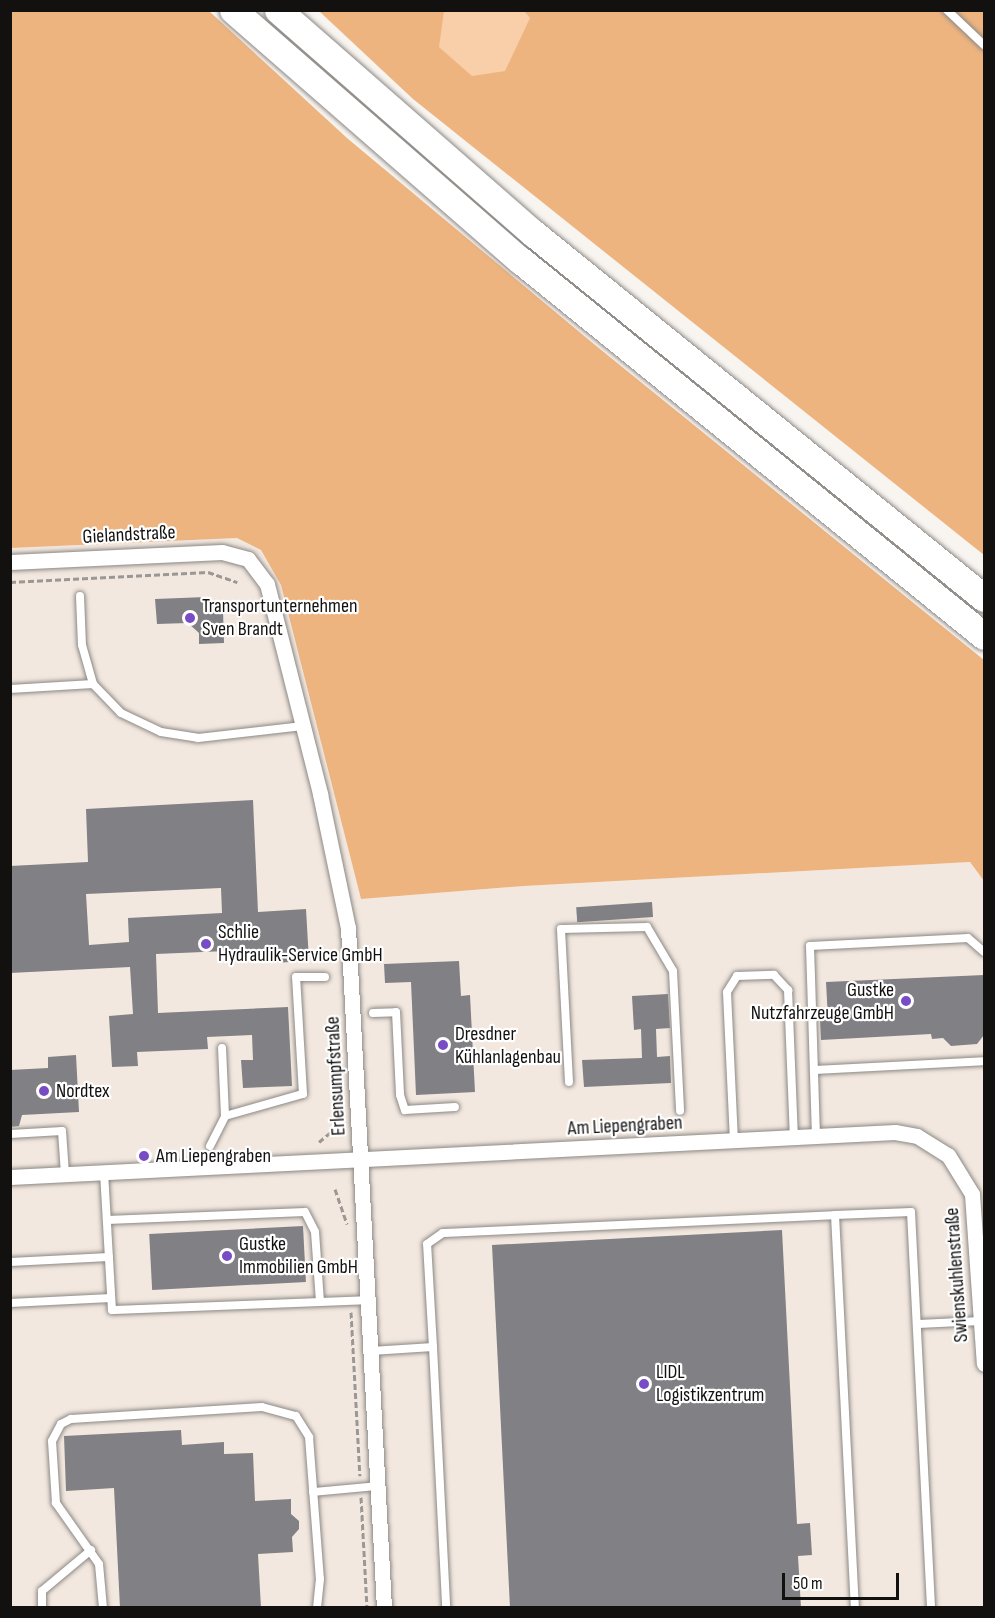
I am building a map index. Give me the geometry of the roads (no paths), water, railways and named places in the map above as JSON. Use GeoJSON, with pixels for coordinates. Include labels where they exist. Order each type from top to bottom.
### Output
{"type":"FeatureCollection","features":[{"type":"Feature","properties":{"kind":"highway"},"geometry":{"type":"LineString","coordinates":[[233,10],[520,260],[984,636]]}},
{"type":"Feature","properties":{"kind":"highway"},"geometry":{"type":"LineString","coordinates":[[278,10],[533,233],[984,598]]}},
{"type":"Feature","properties":{"kind":"street","name":"Gielandstraße"},"geometry":{"type":"LineString","coordinates":[[10,562],[222,552],[248,559]]}},
{"type":"Feature","properties":{"kind":"street","name":"Erlensumpfstraße"},"geometry":{"type":"LineString","coordinates":[[248,559],[267,584],[303,726],[348,928],[384,1608]]}},
{"type":"Feature","properties":{"kind":"street","name":"Am Liepengraben"},"geometry":{"type":"LineString","coordinates":[[10,1177],[895,1132],[917,1136],[948,1155]]}},
{"type":"Feature","properties":{"kind":"street","name":"Swienskuhlenstraße"},"geometry":{"type":"LineString","coordinates":[[948,1155],[963,1175],[976,1214],[984,1364]]}},
{"type":"Feature","properties":{"kind":"lane"},"geometry":{"type":"LineString","coordinates":[[947,10],[984,45]]}},
{"type":"Feature","properties":{"kind":"lane"},"geometry":{"type":"LineString","coordinates":[[80,596],[82,645],[93,684],[121,713],[161,732],[198,738],[303,726]]}},
{"type":"Feature","properties":{"kind":"lane"},"geometry":{"type":"LineString","coordinates":[[10,689],[93,684]]}},
{"type":"Feature","properties":{"kind":"lane"},"geometry":{"type":"LineString","coordinates":[[569,1082],[561,929],[647,927],[673,971],[680,1111]]}},
{"type":"Feature","properties":{"kind":"lane"},"geometry":{"type":"LineString","coordinates":[[816,1137],[810,946],[968,938],[984,952]]}},
{"type":"Feature","properties":{"kind":"lane"},"geometry":{"type":"LineString","coordinates":[[734,1141],[727,992],[737,976],[774,975],[788,990],[794,1138]]}},
{"type":"Feature","properties":{"kind":"lane"},"geometry":{"type":"LineString","coordinates":[[225,1116],[303,1094],[296,977],[325,976]]}},
{"type":"Feature","properties":{"kind":"lane"},"geometry":{"type":"LineString","coordinates":[[373,1013],[396,1012],[400,1095],[405,1110],[455,1107]]}},
{"type":"Feature","properties":{"kind":"lane"},"geometry":{"type":"LineString","coordinates":[[210,1146],[225,1116],[222,1048]]}},
{"type":"Feature","properties":{"kind":"lane"},"geometry":{"type":"LineString","coordinates":[[814,1070],[984,1061]]}},
{"type":"Feature","properties":{"kind":"lane"},"geometry":{"type":"LineString","coordinates":[[10,1134],[62,1131],[65,1174]]}},
{"type":"Feature","properties":{"kind":"lane"},"geometry":{"type":"LineString","coordinates":[[104,1172],[112,1310],[368,1300]]}},
{"type":"Feature","properties":{"kind":"lane"},"geometry":{"type":"LineString","coordinates":[[107,1220],[305,1212],[315,1232],[320,1302]]}},
{"type":"Feature","properties":{"kind":"lane"},"geometry":{"type":"LineString","coordinates":[[446,1608],[427,1244],[443,1233],[911,1212],[931,1608]]}},
{"type":"Feature","properties":{"kind":"lane"},"geometry":{"type":"LineString","coordinates":[[835,1215],[855,1608]]}},
{"type":"Feature","properties":{"kind":"lane"},"geometry":{"type":"LineString","coordinates":[[10,1262],[109,1257]]}},
{"type":"Feature","properties":{"kind":"lane"},"geometry":{"type":"LineString","coordinates":[[10,1304],[111,1298]]}},
{"type":"Feature","properties":{"kind":"lane"},"geometry":{"type":"LineString","coordinates":[[917,1324],[982,1320]]}},
{"type":"Feature","properties":{"kind":"lane"},"geometry":{"type":"LineString","coordinates":[[371,1351],[433,1347]]}},
{"type":"Feature","properties":{"kind":"lane"},"geometry":{"type":"LineString","coordinates":[[103,1608],[101,1572],[91,1550],[62,1517],[56,1503],[52,1441],[61,1424],[71,1419],[239,1408],[280,1410],[296,1416],[305,1426],[320,1579],[317,1608]]}},
{"type":"Feature","properties":{"kind":"lane"},"geometry":{"type":"LineString","coordinates":[[313,1491],[378,1486]]}},
{"type":"Feature","properties":{"kind":"lane"},"geometry":{"type":"LineString","coordinates":[[42,1608],[42,1591],[91,1550]]}},
{"type":"Feature","properties":{"kind":"place","name":"Transportunternehmen Sven Brandt"},"geometry":{"type":"Point","coordinates":[190,618]}},
{"type":"Feature","properties":{"kind":"place","name":"Schlie Hydraulik-Service GmbH"},"geometry":{"type":"Point","coordinates":[206,944]}},
{"type":"Feature","properties":{"kind":"place","name":"Gustke Nutzfahrzeuge GmbH"},"geometry":{"type":"Point","coordinates":[906,1001]}},
{"type":"Feature","properties":{"kind":"place","name":"Dresdner Kühlanlagenbau"},"geometry":{"type":"Point","coordinates":[443,1045]}},
{"type":"Feature","properties":{"kind":"place","name":"Nordtex"},"geometry":{"type":"Point","coordinates":[44,1091]}},
{"type":"Feature","properties":{"kind":"place","name":"Am Liepengraben"},"geometry":{"type":"Point","coordinates":[144,1156]}},
{"type":"Feature","properties":{"kind":"place","name":"Gustke Immobilien GmbH"},"geometry":{"type":"Point","coordinates":[227,1256]}},
{"type":"Feature","properties":{"kind":"place","name":"LIDL Logistikzentrum"},"geometry":{"type":"Point","coordinates":[644,1384]}}]}
